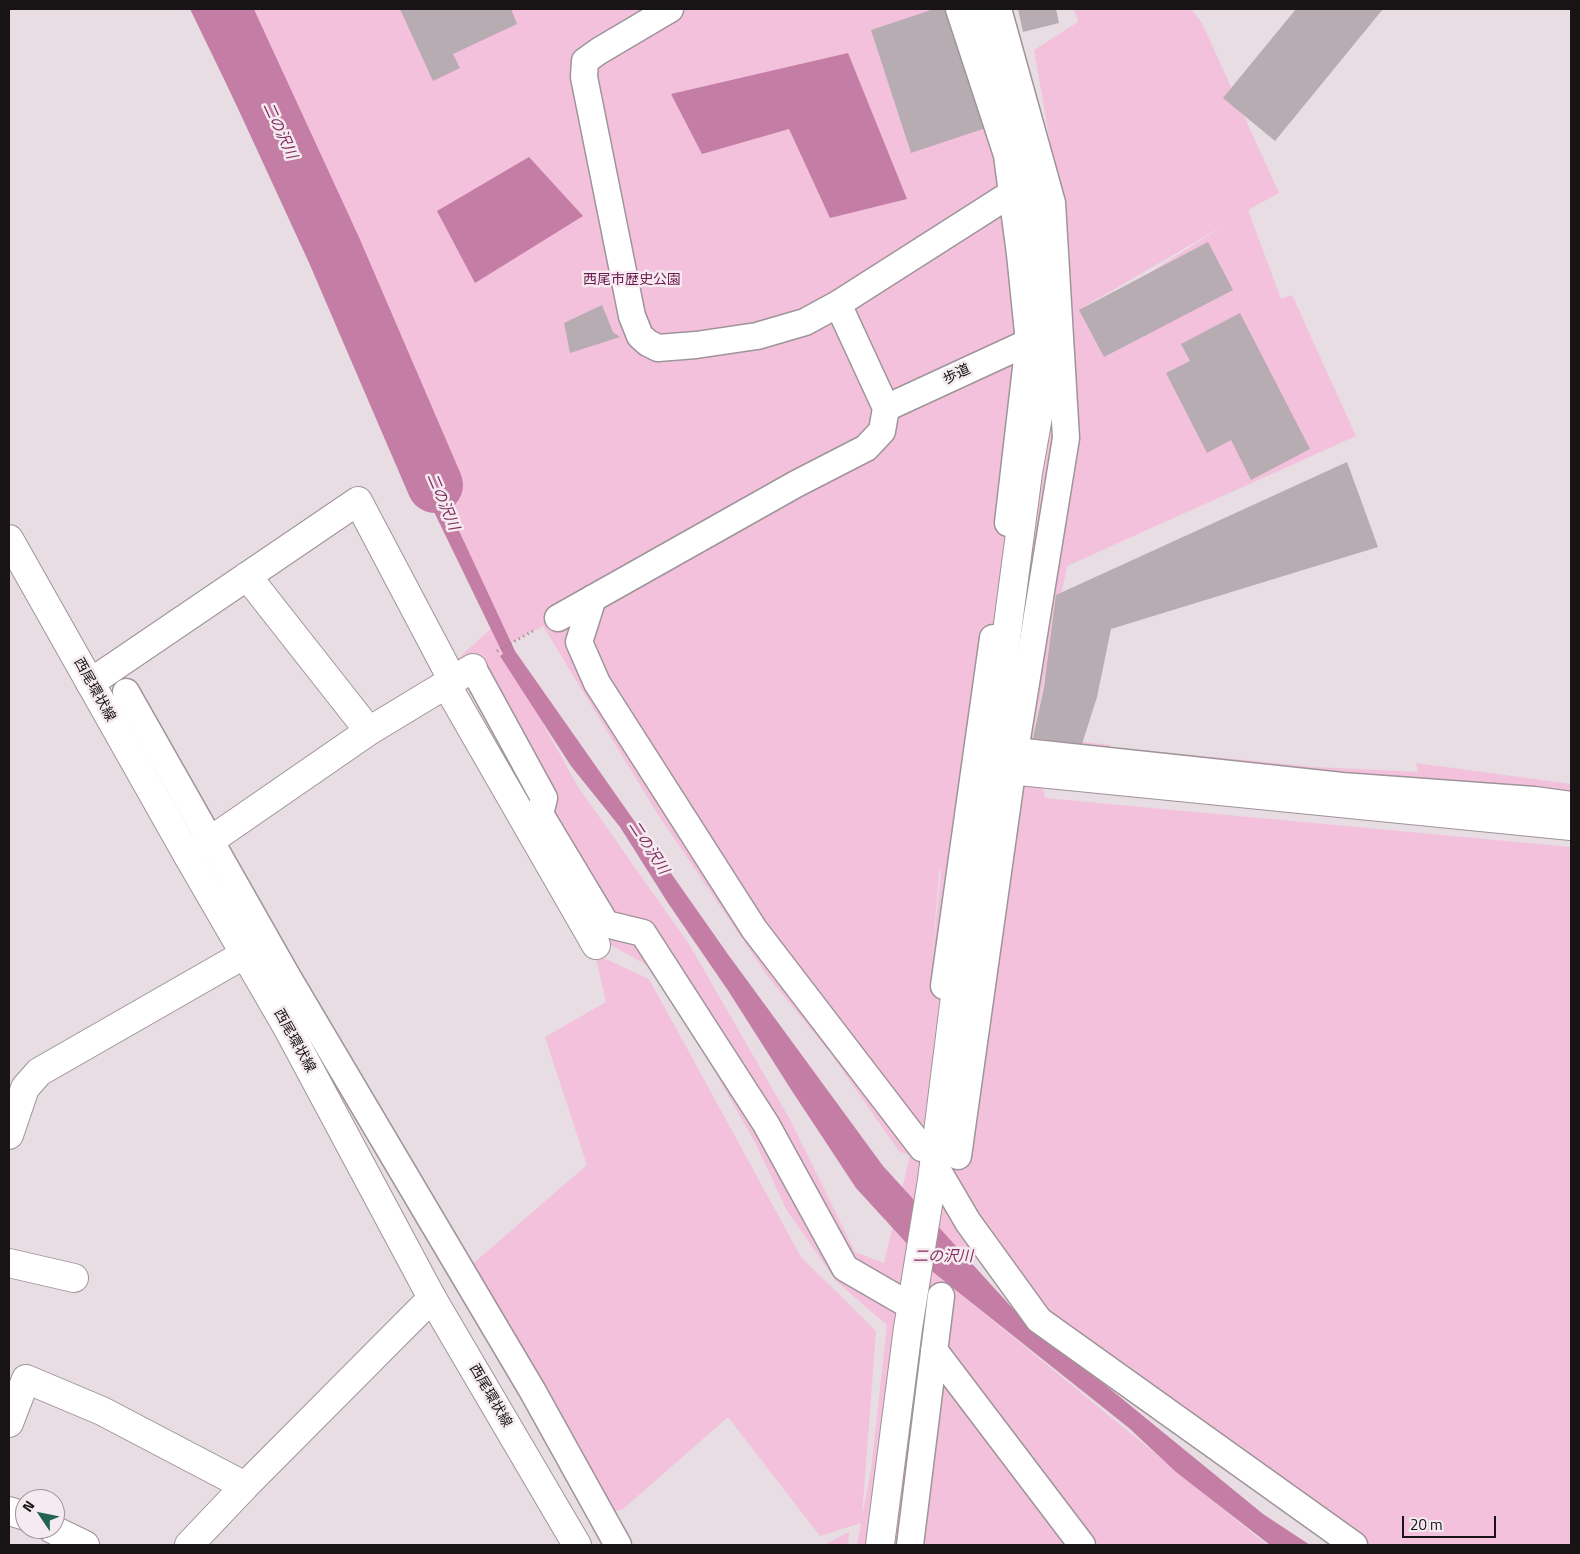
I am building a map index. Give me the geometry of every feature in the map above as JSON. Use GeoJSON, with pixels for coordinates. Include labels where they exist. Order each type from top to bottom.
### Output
{"type":"FeatureCollection","features":[{"type":"Feature","properties":{"kind":"street"},"geometry":{"type":"LineString","coordinates":[[670,9],[585,61],[584,78],[632,316],[640,336],[648,343],[658,348],[696,345],[757,336],[805,322],[838,304],[1012,193]]}},
{"type":"Feature","properties":{"kind":"street"},"geometry":{"type":"LineString","coordinates":[[929,1100],[1004,554],[1029,342],[1007,155],[959,9]]}},
{"type":"Feature","properties":{"kind":"street"},"geometry":{"type":"LineString","coordinates":[[980,9],[1012,114],[1028,191],[1050,349],[1028,473],[1005,763]]}},
{"type":"Feature","properties":{"kind":"street"},"geometry":{"type":"LineString","coordinates":[[867,1545],[903,1331],[936,1162],[959,965],[974,906],[1005,763],[1066,438],[1052,203],[998,9]]}},
{"type":"Feature","properties":{"kind":"street"},"geometry":{"type":"LineString","coordinates":[[558,618],[796,484],[866,448],[882,430],[886,408],[838,304]]}},
{"type":"Feature","properties":{"kind":"street","name":"歩道"},"geometry":{"type":"LineString","coordinates":[[886,408],[1029,342]]}},
{"type":"Feature","properties":{"kind":"street"},"geometry":{"type":"LineString","coordinates":[[90,683],[358,501],[458,678],[596,945]]}},
{"type":"Feature","properties":{"kind":"street","name":"西尾環状線"},"geometry":{"type":"LineString","coordinates":[[9,539],[287,1027],[432,1298],[578,1545]]}},
{"type":"Feature","properties":{"kind":"street"},"geometry":{"type":"LineString","coordinates":[[247,576],[369,731]]}},
{"type":"Feature","properties":{"kind":"street"},"geometry":{"type":"LineString","coordinates":[[593,598],[579,642],[597,683],[754,929],[936,1162],[968,1222],[1039,1320],[1354,1545]]}},
{"type":"Feature","properties":{"kind":"street"},"geometry":{"type":"LineString","coordinates":[[188,856],[369,731],[458,678]]}},
{"type":"Feature","properties":{"kind":"street"},"geometry":{"type":"LineString","coordinates":[[458,678],[544,798],[540,814],[606,924],[643,933],[766,1124],[845,1268],[902,1302]]}},
{"type":"Feature","properties":{"kind":"street"},"geometry":{"type":"LineString","coordinates":[[126,692],[287,976],[532,1390],[618,1545]]}},
{"type":"Feature","properties":{"kind":"street"},"geometry":{"type":"LineString","coordinates":[[1005,763],[1534,800],[1571,805]]}},
{"type":"Feature","properties":{"kind":"street"},"geometry":{"type":"LineString","coordinates":[[1005,763],[1571,826]]}},
{"type":"Feature","properties":{"kind":"street"},"geometry":{"type":"LineString","coordinates":[[9,1135],[25,1088],[39,1072],[245,954]]}},
{"type":"Feature","properties":{"kind":"street"},"geometry":{"type":"LineString","coordinates":[[9,1263],[74,1278]]}},
{"type":"Feature","properties":{"kind":"street"},"geometry":{"type":"LineString","coordinates":[[910,1545],[941,1296]]}},
{"type":"Feature","properties":{"kind":"street"},"geometry":{"type":"LineString","coordinates":[[189,1545],[432,1298]]}},
{"type":"Feature","properties":{"kind":"street"},"geometry":{"type":"LineString","coordinates":[[880,1545],[903,1331]]}},
{"type":"Feature","properties":{"kind":"street"},"geometry":{"type":"LineString","coordinates":[[934,1350],[1082,1545]]}},
{"type":"Feature","properties":{"kind":"street"},"geometry":{"type":"LineString","coordinates":[[9,1422],[26,1379],[102,1411],[245,1486]]}},
{"type":"Feature","properties":{"kind":"street"},"geometry":{"type":"LineString","coordinates":[[65,1536],[84,1545]]}},
{"type":"Feature","properties":{"kind":"path"},"geometry":{"type":"LineString","coordinates":[[458,678],[504,647],[558,618]]}},
{"type":"Feature","properties":{"kind":"green space","name":"西尾市歴史公園"},"geometry":{"type":"Polygon","coordinates":[[[197,9],[1010,9],[1062,233],[1071,261],[1034,50],[1078,22],[1074,9],[1191,9],[1202,23],[1279,193],[1248,210],[1281,299],[1292,295],[1356,436],[1067,566],[1033,736],[1110,745],[1110,747],[1316,767],[1418,772],[1416,763],[1571,784],[1571,818],[1038,765],[1045,798],[1571,847],[1571,1545],[1356,1545],[994,1277],[977,1248],[964,1297],[1267,1545],[857,1545],[861,1523],[820,1536],[728,1417],[623,1509],[593,1519],[454,1280],[587,1165],[545,1037],[606,1002],[595,954],[649,979],[801,1257],[876,1331],[862,1516],[871,1470],[887,1325],[836,1281],[786,1209],[755,1142],[657,971],[597,937],[534,810],[454,662],[491,629],[578,787],[689,944],[789,1118],[855,1252],[884,1263],[910,1156],[899,1151],[831,1054],[766,974],[657,813],[543,626],[504,647],[197,9]],[[1228,223],[1087,305],[1088,311],[1089,311],[1228,223]],[[939,871],[932,959],[932,960],[941,871],[939,871]]]}},
{"type":"Feature","properties":{"kind":"green space"},"geometry":{"type":"Polygon","coordinates":[[[849,1532],[848,1545],[824,1545],[849,1532]]]}},
{"type":"Feature","properties":{"kind":"water","name":"二の沢川"},"geometry":{"type":"Polygon","coordinates":[[[190,9],[216,9],[515,651],[727,953],[883,1166],[1016,1312],[1263,1514],[1310,1545],[1270,1545],[1176,1472],[1129,1428],[933,1272],[856,1188],[620,827],[571,766],[500,656],[503,654],[190,9]]]}},
{"type":"Feature","properties":{"kind":"water"},"geometry":{"type":"Polygon","coordinates":[[[848,53],[907,199],[830,218],[789,129],[702,154],[671,94],[848,53]]]}},
{"type":"Feature","properties":{"kind":"water"},"geometry":{"type":"Polygon","coordinates":[[[529,157],[583,216],[475,283],[437,211],[529,157]]]}},
{"type":"Feature","properties":{"kind":"building"},"geometry":{"type":"Polygon","coordinates":[[[400,9],[511,9],[517,24],[453,54],[460,68],[433,81],[400,9]]]}},
{"type":"Feature","properties":{"kind":"building"},"geometry":{"type":"Polygon","coordinates":[[[934,9],[954,9],[992,126],[911,153],[871,30],[934,9]]]}},
{"type":"Feature","properties":{"kind":"building"},"geometry":{"type":"Polygon","coordinates":[[[1018,9],[1056,9],[1059,23],[1023,32],[1018,9]]]}},
{"type":"Feature","properties":{"kind":"building"},"geometry":{"type":"Polygon","coordinates":[[[1296,9],[1383,9],[1275,141],[1223,98],[1296,9]]]}},
{"type":"Feature","properties":{"kind":"building"},"geometry":{"type":"Polygon","coordinates":[[[1208,242],[1233,290],[1104,357],[1079,310],[1208,242]]]}},
{"type":"Feature","properties":{"kind":"building"},"geometry":{"type":"Polygon","coordinates":[[[602,305],[613,332],[620,337],[570,353],[564,323],[602,305]]]}},
{"type":"Feature","properties":{"kind":"building"},"geometry":{"type":"Polygon","coordinates":[[[1240,313],[1310,449],[1251,480],[1231,440],[1207,453],[1166,373],[1190,361],[1181,344],[1240,313]]]}},
{"type":"Feature","properties":{"kind":"building"},"geometry":{"type":"Polygon","coordinates":[[[1347,462],[1378,547],[1111,629],[1097,697],[1082,744],[1033,738],[1044,687],[1056,595],[1347,462]]]}},
{"type":"Feature","properties":{"kind":"waterway","name":"二の沢川"},"geometry":{"type":"LineString","coordinates":[[223,9],[334,250],[435,485]]}}]}
